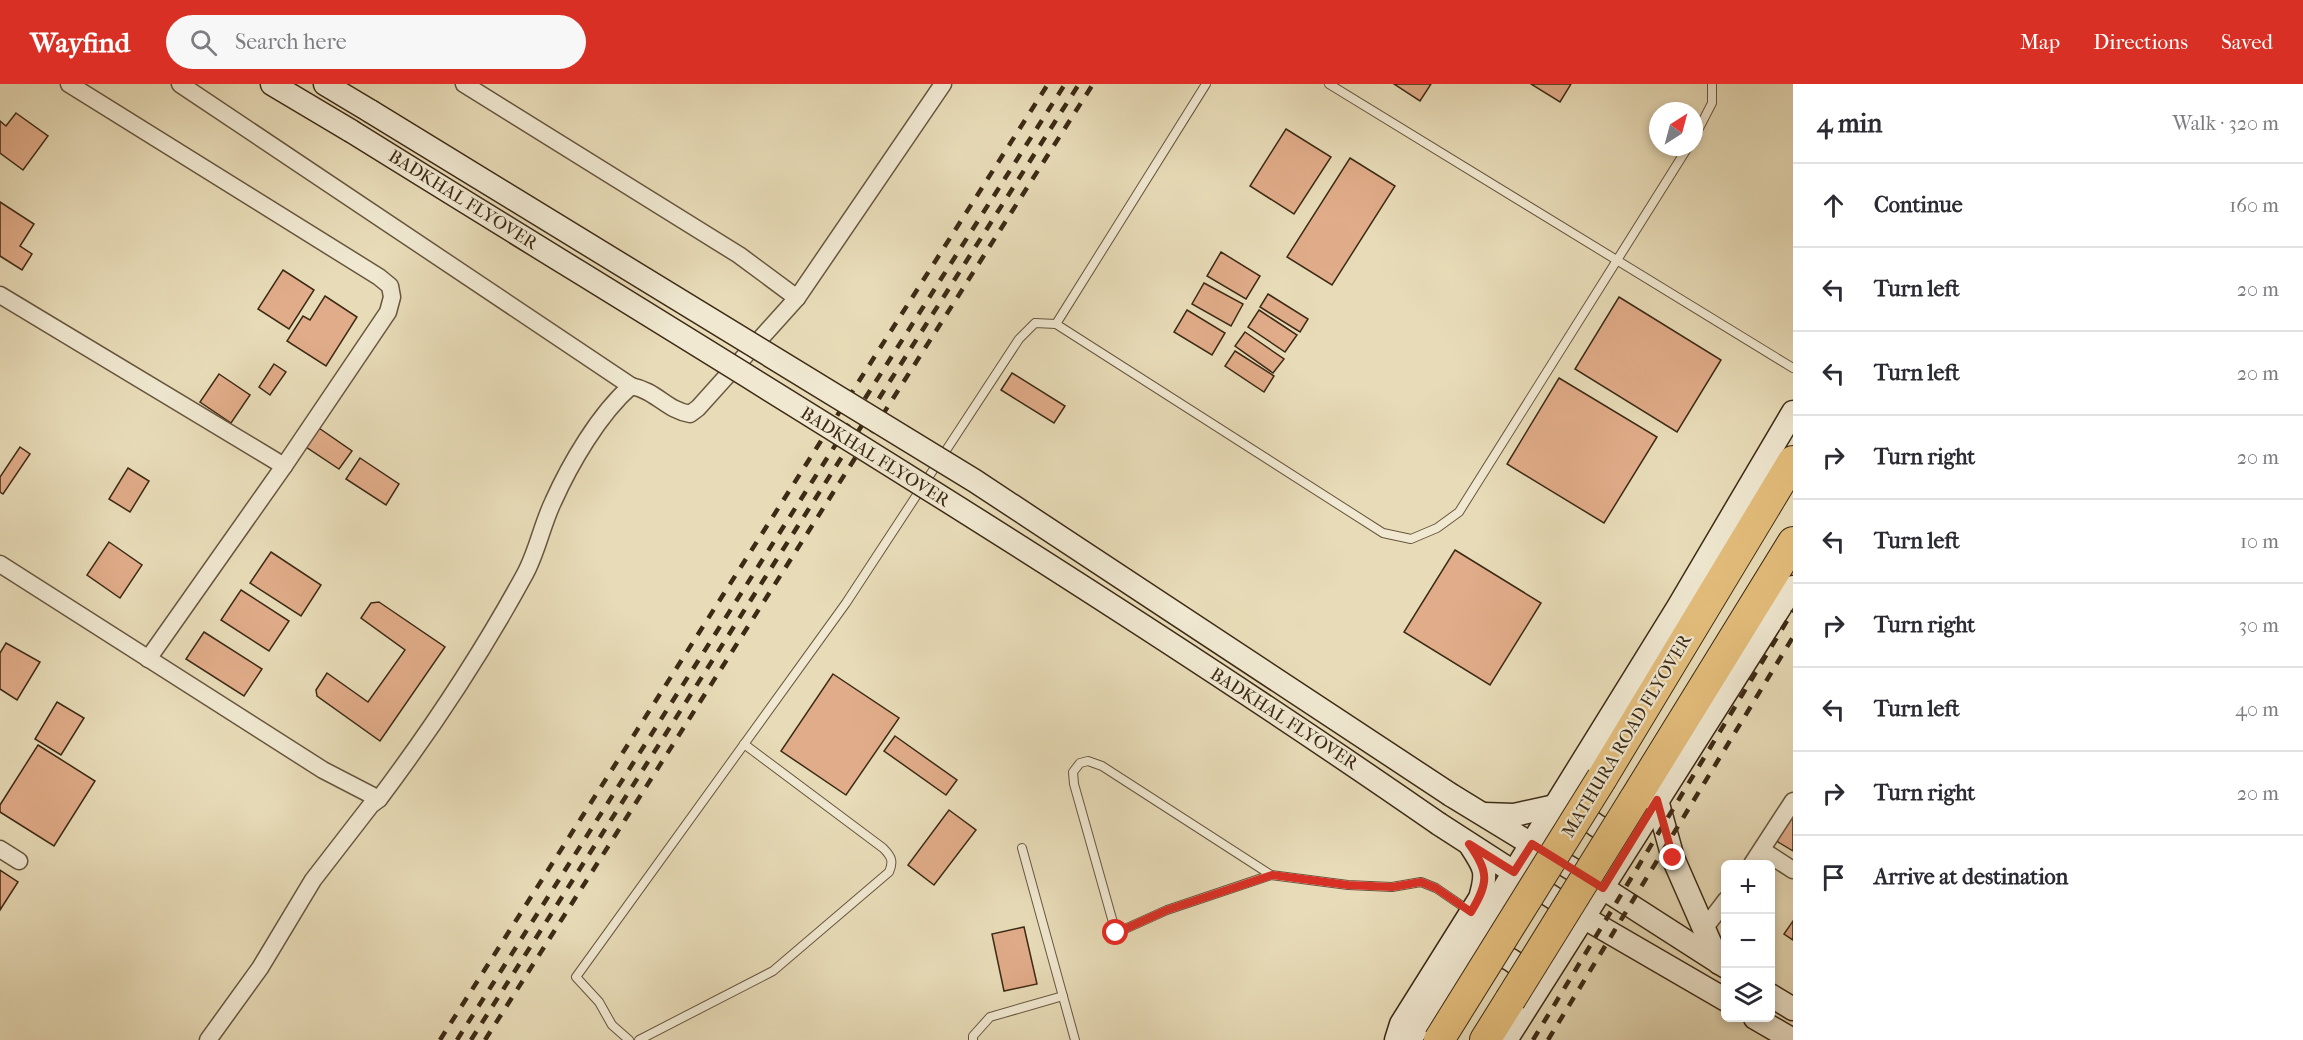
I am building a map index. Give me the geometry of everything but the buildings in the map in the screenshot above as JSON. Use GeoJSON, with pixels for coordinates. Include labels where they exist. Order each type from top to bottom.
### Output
{"type":"FeatureCollection","features":[{"type":"Feature","properties":{"kind":"highway","name":"MATHURA ROAD FLYOVER"},"geometry":{"type":"LineString","coordinates":[[1439,1040],[1605,773],[1793,461]]}},
{"type":"Feature","properties":{"kind":"highway","name":"MATHURA ROAD FLYOVER"},"geometry":{"type":"LineString","coordinates":[[1485,1040],[1793,542]]}},
{"type":"Feature","properties":{"kind":"main road","name":"BADKHAL FLYOVER"},"geometry":{"type":"LineString","coordinates":[[273,84],[1039,558],[1343,758],[1469,844],[1583,917],[1721,998]]}},
{"type":"Feature","properties":{"kind":"main road","name":"BADKHAL FLYOVER"},"geometry":{"type":"LineString","coordinates":[[325,84],[975,481],[1451,795],[1603,888],[1721,964]]}},
{"type":"Feature","properties":{"kind":"main road"},"geometry":{"type":"LineString","coordinates":[[1410,1040],[1671,617],[1793,412]]}},
{"type":"Feature","properties":{"kind":"main road"},"geometry":{"type":"LineString","coordinates":[[1506,1040],[1793,587]]}},
{"type":"Feature","properties":{"kind":"main road"},"geometry":{"type":"LineString","coordinates":[[1483,814],[1514,815],[1560,798],[1572,802],[1590,823],[1615,833],[1636,833]]}},
{"type":"Feature","properties":{"kind":"main road"},"geometry":{"type":"LineString","coordinates":[[1657,800],[1673,858],[1721,963]]}},
{"type":"Feature","properties":{"kind":"main road"},"geometry":{"type":"LineString","coordinates":[[1396,1040],[1401,1024],[1480,898],[1486,878],[1482,862],[1469,844]]}},
{"type":"Feature","properties":{"kind":"main road"},"geometry":{"type":"LineString","coordinates":[[1461,958],[1482,950],[1491,951],[1507,959],[1520,967],[1531,979],[1534,995]]}},
{"type":"Feature","properties":{"kind":"main road"},"geometry":{"type":"LineString","coordinates":[[1775,998],[1793,1009]]}},
{"type":"Feature","properties":{"kind":"main road"},"geometry":{"type":"LineString","coordinates":[[1763,1022],[1793,1040]]}},
{"type":"Feature","properties":{"kind":"street"},"geometry":{"type":"LineString","coordinates":[[69,84],[369,271],[390,286],[392,297],[388,312],[284,466],[148,659]]}},
{"type":"Feature","properties":{"kind":"street"},"geometry":{"type":"LineString","coordinates":[[180,84],[631,386],[645,388],[678,412],[690,414],[698,408],[797,298],[943,84]]}},
{"type":"Feature","properties":{"kind":"street"},"geometry":{"type":"LineString","coordinates":[[464,84],[739,255],[797,298]]}},
{"type":"Feature","properties":{"kind":"street"},"geometry":{"type":"LineString","coordinates":[[0,295],[284,466]]}},
{"type":"Feature","properties":{"kind":"street"},"geometry":{"type":"LineString","coordinates":[[208,1040],[260,968],[313,880],[417,748],[493,633],[527,571],[552,502],[579,451],[621,395],[631,386]]}},
{"type":"Feature","properties":{"kind":"street"},"geometry":{"type":"LineString","coordinates":[[0,564],[323,770],[379,799]]}},
{"type":"Feature","properties":{"kind":"street"},"geometry":{"type":"LineString","coordinates":[[1755,860],[1793,801]]}},
{"type":"Feature","properties":{"kind":"street"},"geometry":{"type":"LineString","coordinates":[[0,849],[19,861]]}},
{"type":"Feature","properties":{"kind":"street"},"geometry":{"type":"LineString","coordinates":[[1762,850],[1793,870]]}},
{"type":"Feature","properties":{"kind":"street"},"geometry":{"type":"LineString","coordinates":[[1704,929],[1721,906]]}},
{"type":"Feature","properties":{"kind":"lane"},"geometry":{"type":"LineString","coordinates":[[1056,324],[1206,84]]}},
{"type":"Feature","properties":{"kind":"lane"},"geometry":{"type":"LineString","coordinates":[[1329,84],[1793,368]]}},
{"type":"Feature","properties":{"kind":"lane"},"geometry":{"type":"LineString","coordinates":[[1703,120],[1712,103],[1712,84]]}},
{"type":"Feature","properties":{"kind":"lane"},"geometry":{"type":"LineString","coordinates":[[629,1040],[612,1025],[599,1002],[576,977],[846,603],[1019,339],[1035,323],[1056,324],[1383,533],[1411,538],[1437,528],[1459,512],[1682,156]]}},
{"type":"Feature","properties":{"kind":"lane"},"geometry":{"type":"LineString","coordinates":[[639,1040],[773,972],[889,872],[892,864],[890,856],[883,848],[744,744]]}},
{"type":"Feature","properties":{"kind":"lane"},"geometry":{"type":"LineString","coordinates":[[1272,875],[1167,910],[1116,933],[1074,784],[1073,772],[1080,763],[1088,761],[1102,766],[1272,875],[1348,885],[1392,887],[1421,882],[1436,888],[1471,912]]}},
{"type":"Feature","properties":{"kind":"lane"},"geometry":{"type":"LineString","coordinates":[[1022,848],[1075,1040]]}},
{"type":"Feature","properties":{"kind":"lane"},"geometry":{"type":"LineString","coordinates":[[973,1040],[977,1030],[990,1017],[1063,996]]}},
{"type":"Feature","properties":{"kind":"railway"},"geometry":{"type":"LineString","coordinates":[[440,1040],[1048,84]]}},
{"type":"Feature","properties":{"kind":"railway"},"geometry":{"type":"LineString","coordinates":[[457,1040],[1065,84]]}},
{"type":"Feature","properties":{"kind":"railway"},"geometry":{"type":"LineString","coordinates":[[471,1040],[1079,84]]}},
{"type":"Feature","properties":{"kind":"railway"},"geometry":{"type":"LineString","coordinates":[[485,1040],[1093,84]]}},
{"type":"Feature","properties":{"kind":"railway"},"geometry":{"type":"LineString","coordinates":[[1533,1040],[1793,611]]}},
{"type":"Feature","properties":{"kind":"railway"},"geometry":{"type":"LineString","coordinates":[[1548,1040],[1793,637]]}},
{"type":"Feature","properties":{"kind":"route"},"geometry":{"type":"LineString","coordinates":[[1116,933],[1167,910],[1272,875],[1348,885],[1392,887],[1421,882],[1436,888],[1471,912],[1480,898],[1486,878],[1482,862],[1469,844],[1514,872],[1532,844],[1603,888],[1657,800],[1673,858]]}}]}
